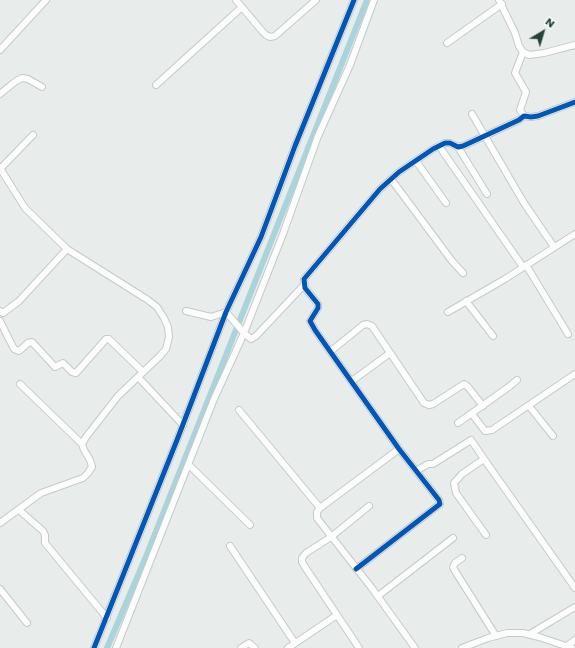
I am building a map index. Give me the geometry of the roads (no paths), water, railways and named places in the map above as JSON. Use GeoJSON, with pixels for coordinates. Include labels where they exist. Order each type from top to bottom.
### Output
{"type":"FeatureCollection","features":[{"type":"Feature","properties":{"kind":"street"},"geometry":{"type":"LineString","coordinates":[[0,50],[46,0]]}},
{"type":"Feature","properties":{"kind":"street"},"geometry":{"type":"LineString","coordinates":[[236,0],[262,31],[270,37],[275,36],[316,0]]}},
{"type":"Feature","properties":{"kind":"street"},"geometry":{"type":"LineString","coordinates":[[94,648],[227,314],[261,237],[295,146],[354,0]]}},
{"type":"Feature","properties":{"kind":"street"},"geometry":{"type":"LineString","coordinates":[[116,648],[214,399],[284,234],[318,136],[350,65],[374,0]]}},
{"type":"Feature","properties":{"kind":"street"},"geometry":{"type":"LineString","coordinates":[[447,43],[500,2],[523,52],[529,55],[544,53],[575,45]]}},
{"type":"Feature","properties":{"kind":"street"},"geometry":{"type":"LineString","coordinates":[[156,85],[242,7]]}},
{"type":"Feature","properties":{"kind":"street"},"geometry":{"type":"LineString","coordinates":[[523,52],[515,74],[526,92],[520,110],[524,116]]}},
{"type":"Feature","properties":{"kind":"street"},"geometry":{"type":"LineString","coordinates":[[0,94],[22,78],[28,79],[42,88]]}},
{"type":"Feature","properties":{"kind":"street"},"geometry":{"type":"LineString","coordinates":[[356,569],[440,504],[439,500],[399,449],[315,330],[310,321],[318,308],[318,304],[304,285],[304,279],[380,189],[416,161],[445,143],[458,147],[463,146],[519,120],[524,116],[538,116],[575,102]]}},
{"type":"Feature","properties":{"kind":"street"},"geometry":{"type":"LineString","coordinates":[[472,114],[484,137],[524,203],[554,247]]}},
{"type":"Feature","properties":{"kind":"street"},"geometry":{"type":"LineString","coordinates":[[33,135],[0,168],[25,208],[67,249],[157,307],[168,327],[169,337],[166,349],[118,396],[82,444]]}},
{"type":"Feature","properties":{"kind":"street"},"geometry":{"type":"LineString","coordinates":[[439,146],[525,266],[568,334]]}},
{"type":"Feature","properties":{"kind":"street"},"geometry":{"type":"LineString","coordinates":[[458,147],[487,194]]}},
{"type":"Feature","properties":{"kind":"street"},"geometry":{"type":"LineString","coordinates":[[416,161],[446,203]]}},
{"type":"Feature","properties":{"kind":"street"},"geometry":{"type":"LineString","coordinates":[[391,179],[452,261],[463,273]]}},
{"type":"Feature","properties":{"kind":"street"},"geometry":{"type":"LineString","coordinates":[[448,312],[505,279],[575,234]]}},
{"type":"Feature","properties":{"kind":"street"},"geometry":{"type":"LineString","coordinates":[[1,313],[19,301],[67,249]]}},
{"type":"Feature","properties":{"kind":"street"},"geometry":{"type":"LineString","coordinates":[[227,314],[249,338],[253,338],[304,285]]}},
{"type":"Feature","properties":{"kind":"street"},"geometry":{"type":"LineString","coordinates":[[466,301],[493,336]]}},
{"type":"Feature","properties":{"kind":"street"},"geometry":{"type":"LineString","coordinates":[[186,311],[211,317],[227,314]]}},
{"type":"Feature","properties":{"kind":"street"},"geometry":{"type":"LineString","coordinates":[[0,321],[14,349],[19,351],[28,343],[32,342],[55,367],[63,363],[72,372],[76,372],[106,339],[109,339],[143,372]]}},
{"type":"Feature","properties":{"kind":"street"},"geometry":{"type":"LineString","coordinates":[[330,351],[362,325],[367,324],[372,326],[424,403],[429,405],[433,404],[464,384],[483,406]]}},
{"type":"Feature","properties":{"kind":"street"},"geometry":{"type":"LineString","coordinates":[[352,381],[390,353]]}},
{"type":"Feature","properties":{"kind":"street"},"geometry":{"type":"LineString","coordinates":[[472,414],[485,431],[492,430],[575,374]]}},
{"type":"Feature","properties":{"kind":"street"},"geometry":{"type":"LineString","coordinates":[[138,377],[183,425]]}},
{"type":"Feature","properties":{"kind":"street"},"geometry":{"type":"LineString","coordinates":[[458,424],[517,380]]}},
{"type":"Feature","properties":{"kind":"street"},"geometry":{"type":"LineString","coordinates":[[0,523],[41,493],[83,478],[92,466],[82,444],[20,384]]}},
{"type":"Feature","properties":{"kind":"street"},"geometry":{"type":"LineString","coordinates":[[529,406],[553,436]]}},
{"type":"Feature","properties":{"kind":"street"},"geometry":{"type":"LineString","coordinates":[[239,410],[320,508]]}},
{"type":"Feature","properties":{"kind":"street"},"geometry":{"type":"LineString","coordinates":[[416,472],[428,464],[433,464],[471,440],[575,588]]}},
{"type":"Feature","properties":{"kind":"street"},"geometry":{"type":"LineString","coordinates":[[399,449],[320,508],[317,512],[317,518],[378,596],[415,648]]}},
{"type":"Feature","properties":{"kind":"street"},"geometry":{"type":"LineString","coordinates":[[484,459],[462,474],[454,483],[456,493],[486,535]]}},
{"type":"Feature","properties":{"kind":"street"},"geometry":{"type":"LineString","coordinates":[[189,465],[250,524]]}},
{"type":"Feature","properties":{"kind":"street"},"geometry":{"type":"LineString","coordinates":[[359,648],[302,562],[302,558],[306,553],[331,537],[369,506]]}},
{"type":"Feature","properties":{"kind":"street"},"geometry":{"type":"LineString","coordinates":[[19,510],[43,531],[45,535],[45,543],[107,618]]}},
{"type":"Feature","properties":{"kind":"street"},"geometry":{"type":"LineString","coordinates":[[378,596],[453,538]]}},
{"type":"Feature","properties":{"kind":"street"},"geometry":{"type":"LineString","coordinates":[[230,546],[295,643]]}},
{"type":"Feature","properties":{"kind":"street"},"geometry":{"type":"LineString","coordinates":[[462,558],[455,563],[453,567],[496,636]]}},
{"type":"Feature","properties":{"kind":"street"},"geometry":{"type":"LineString","coordinates":[[0,589],[27,622]]}},
{"type":"Feature","properties":{"kind":"street"},"geometry":{"type":"LineString","coordinates":[[530,634],[575,607]]}},
{"type":"Feature","properties":{"kind":"street"},"geometry":{"type":"LineString","coordinates":[[288,648],[337,615]]}},
{"type":"Feature","properties":{"kind":"street"},"geometry":{"type":"LineString","coordinates":[[462,648],[507,633],[530,634],[570,647],[575,640]]}},
{"type":"Feature","properties":{"kind":"street"},"geometry":{"type":"LineString","coordinates":[[241,648],[249,643],[254,648]]}},
{"type":"Feature","properties":{"kind":"waterway"},"geometry":{"type":"LineString","coordinates":[[107,648],[145,559],[367,0]]}}]}
